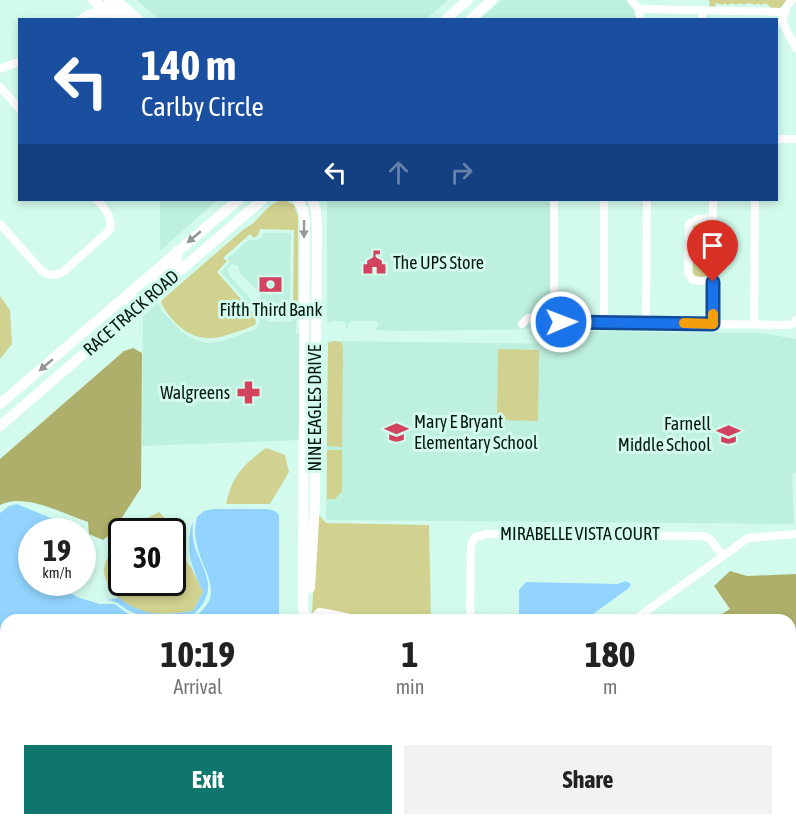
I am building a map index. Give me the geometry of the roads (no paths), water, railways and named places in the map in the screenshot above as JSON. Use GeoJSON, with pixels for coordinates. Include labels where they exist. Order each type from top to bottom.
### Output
{"type":"FeatureCollection","features":[{"type":"Feature","properties":{"kind":"street"},"geometry":{"type":"LineString","coordinates":[[93,0],[101,13]]}},
{"type":"Feature","properties":{"kind":"street"},"geometry":{"type":"LineString","coordinates":[[101,13],[110,0]]}},
{"type":"Feature","properties":{"kind":"street"},"geometry":{"type":"LineString","coordinates":[[116,0],[138,18]]}},
{"type":"Feature","properties":{"kind":"street"},"geometry":{"type":"LineString","coordinates":[[447,18],[468,0]]}},
{"type":"Feature","properties":{"kind":"street"},"geometry":{"type":"LineString","coordinates":[[472,18],[492,0]]}},
{"type":"Feature","properties":{"kind":"street"},"geometry":{"type":"LineString","coordinates":[[631,0],[639,9],[640,18]]}},
{"type":"Feature","properties":{"kind":"street"},"geometry":{"type":"LineString","coordinates":[[792,0],[784,12],[781,27],[796,48]]}},
{"type":"Feature","properties":{"kind":"street"},"geometry":{"type":"LineString","coordinates":[[83,18],[95,12],[101,13],[113,8],[127,18]]}},
{"type":"Feature","properties":{"kind":"street"},"geometry":{"type":"LineString","coordinates":[[639,9],[784,12]]}},
{"type":"Feature","properties":{"kind":"street"},"geometry":{"type":"LineString","coordinates":[[702,10],[702,18]]}},
{"type":"Feature","properties":{"kind":"street"},"geometry":{"type":"LineString","coordinates":[[0,69],[18,62]]}},
{"type":"Feature","properties":{"kind":"street"},"geometry":{"type":"LineString","coordinates":[[0,87],[18,108]]}},
{"type":"Feature","properties":{"kind":"street"},"geometry":{"type":"LineString","coordinates":[[778,139],[796,139]]}},
{"type":"Feature","properties":{"kind":"street"},"geometry":{"type":"LineString","coordinates":[[0,224],[42,271],[48,275],[56,275],[110,230],[112,223],[109,214],[98,201]]}},
{"type":"Feature","properties":{"kind":"street","name":"RACE TRACK ROAD"},"geometry":{"type":"LineString","coordinates":[[0,404],[237,201]]}},
{"type":"Feature","properties":{"kind":"street","name":"RACE TRACK ROAD"},"geometry":{"type":"LineString","coordinates":[[0,426],[261,201]]}},
{"type":"Feature","properties":{"kind":"street","name":"NINE EAGLES DRIVE"},"geometry":{"type":"LineString","coordinates":[[298,201],[303,210],[304,223],[310,503]]}},
{"type":"Feature","properties":{"kind":"street","name":"NINE EAGLES DRIVE"},"geometry":{"type":"LineString","coordinates":[[310,614],[310,503],[317,220],[313,201]]}},
{"type":"Feature","properties":{"kind":"street"},"geometry":{"type":"LineString","coordinates":[[554,201],[554,320]]}},
{"type":"Feature","properties":{"kind":"street"},"geometry":{"type":"LineString","coordinates":[[604,201],[604,321]]}},
{"type":"Feature","properties":{"kind":"street"},"geometry":{"type":"LineString","coordinates":[[646,322],[647,201]]}},
{"type":"Feature","properties":{"kind":"street"},"geometry":{"type":"LineString","coordinates":[[713,201],[713,324]]}},
{"type":"Feature","properties":{"kind":"street"},"geometry":{"type":"LineString","coordinates":[[754,324],[755,201]]}},
{"type":"Feature","properties":{"kind":"street"},"geometry":{"type":"LineString","coordinates":[[713,218],[698,219],[689,224],[688,273],[693,280],[698,282],[713,282]]}},
{"type":"Feature","properties":{"kind":"street"},"geometry":{"type":"LineString","coordinates":[[121,300],[148,300],[155,285],[177,263],[177,251]]}},
{"type":"Feature","properties":{"kind":"street"},"geometry":{"type":"LineString","coordinates":[[525,321],[789,325],[796,320]]}},
{"type":"Feature","properties":{"kind":"street","name":"MIRABELLE VISTA COURT"},"geometry":{"type":"LineString","coordinates":[[470,614],[471,545],[475,537],[481,535],[503,533],[702,536],[708,538],[723,556]]}},
{"type":"Feature","properties":{"kind":"street"},"geometry":{"type":"LineString","coordinates":[[642,614],[748,538],[796,534]]}},
{"type":"Feature","properties":{"kind":"street"},"geometry":{"type":"LineString","coordinates":[[316,614],[319,612],[335,614]]}},
{"type":"Feature","properties":{"kind":"water"},"geometry":{"type":"Polygon","coordinates":[[[17,504],[51,518],[18,518],[18,596],[76,596],[100,604],[115,604],[128,614],[0,614],[0,513],[9,506],[17,504]]]}},
{"type":"Feature","properties":{"kind":"water"},"geometry":{"type":"Polygon","coordinates":[[[268,509],[279,515],[279,614],[198,614],[209,601],[211,593],[195,531],[197,517],[204,511],[268,509]]]}},
{"type":"Feature","properties":{"kind":"water"},"geometry":{"type":"Polygon","coordinates":[[[193,521],[193,540],[206,574],[208,586],[205,600],[197,611],[193,614],[138,614],[106,600],[119,598],[146,612],[193,611],[203,592],[190,558],[190,531],[193,521]]]}},
{"type":"Feature","properties":{"kind":"water"},"geometry":{"type":"Polygon","coordinates":[[[626,581],[631,584],[629,588],[593,614],[519,614],[519,590],[526,582],[617,584],[626,581]]]}},
{"type":"Feature","properties":{"kind":"place","name":"The UPS Store"},"geometry":{"type":"Point","coordinates":[375,263]}},
{"type":"Feature","properties":{"kind":"place","name":"Fifth Third Bank"},"geometry":{"type":"Point","coordinates":[271,284]}},
{"type":"Feature","properties":{"kind":"place","name":"Walgreens"},"geometry":{"type":"Point","coordinates":[248,393]}},
{"type":"Feature","properties":{"kind":"place","name":"Mary E Bryant Elementary School"},"geometry":{"type":"Point","coordinates":[396,432]}},
{"type":"Feature","properties":{"kind":"place","name":"Farnell Middle School"},"geometry":{"type":"Point","coordinates":[729,434]}}]}
